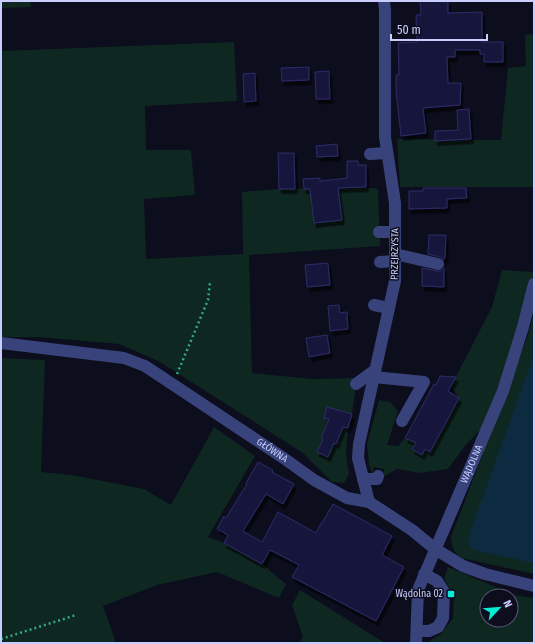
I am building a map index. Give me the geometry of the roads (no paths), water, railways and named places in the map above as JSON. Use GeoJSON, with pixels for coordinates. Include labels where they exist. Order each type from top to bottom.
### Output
{"type":"FeatureCollection","features":[{"type":"Feature","properties":{"kind":"street","name":"PRZEJRZYSTA"},"geometry":{"type":"LineString","coordinates":[[368,502],[358,458],[359,444],[395,281],[395,204],[385,137],[384,1]]}},
{"type":"Feature","properties":{"kind":"street"},"geometry":{"type":"LineString","coordinates":[[370,154],[387,153]]}},
{"type":"Feature","properties":{"kind":"street"},"geometry":{"type":"LineString","coordinates":[[379,232],[395,232]]}},
{"type":"Feature","properties":{"kind":"street"},"geometry":{"type":"LineString","coordinates":[[380,262],[395,258],[438,264]]}},
{"type":"Feature","properties":{"kind":"street","name":"WĄDOLNA"},"geometry":{"type":"LineString","coordinates":[[417,637],[418,590],[503,391],[523,327],[534,284]]}},
{"type":"Feature","properties":{"kind":"street"},"geometry":{"type":"LineString","coordinates":[[374,305],[389,308]]}},
{"type":"Feature","properties":{"kind":"street","name":"GŁÓWNA"},"geometry":{"type":"LineString","coordinates":[[1,343],[124,358],[145,366],[314,480],[348,498],[368,502],[412,530],[435,549],[462,566],[485,574],[534,586]]}},
{"type":"Feature","properties":{"kind":"street"},"geometry":{"type":"LineString","coordinates":[[356,384],[374,373],[424,382],[402,422]]}},
{"type":"Feature","properties":{"kind":"street"},"geometry":{"type":"LineString","coordinates":[[363,479],[377,479],[378,476]]}},
{"type":"Feature","properties":{"kind":"street"},"geometry":{"type":"LineString","coordinates":[[417,637],[438,627],[443,618],[444,592],[437,581],[424,574]]}},
{"type":"Feature","properties":{"kind":"water"},"geometry":{"type":"Polygon","coordinates":[[[534,355],[534,563],[473,550],[470,546],[468,538],[534,355]]]}},
{"type":"Feature","properties":{"kind":"place","name":"Wądolna 02"},"geometry":{"type":"Point","coordinates":[451,594]}}]}
